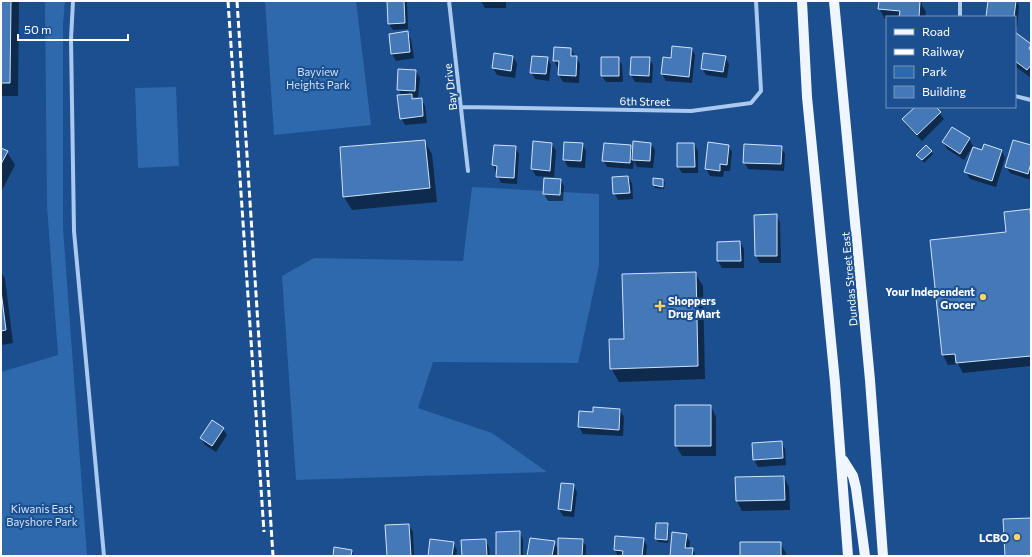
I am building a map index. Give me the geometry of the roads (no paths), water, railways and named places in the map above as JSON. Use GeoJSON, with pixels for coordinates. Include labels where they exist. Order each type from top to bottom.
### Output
{"type":"FeatureCollection","features":[{"type":"Feature","properties":{"kind":"main road"},"geometry":{"type":"LineString","coordinates":[[802,1],[807,97],[841,457],[848,556]]}},
{"type":"Feature","properties":{"kind":"main road","name":"Dundas Street East"},"geometry":{"type":"LineString","coordinates":[[834,1],[870,380],[883,556]]}},
{"type":"Feature","properties":{"kind":"main road"},"geometry":{"type":"LineString","coordinates":[[841,457],[853,476],[856,488],[865,556]]}},
{"type":"Feature","properties":{"kind":"street"},"geometry":{"type":"LineString","coordinates":[[73,1],[71,39],[74,231],[104,556]]}},
{"type":"Feature","properties":{"kind":"street","name":"Bay Drive"},"geometry":{"type":"LineString","coordinates":[[449,1],[468,171]]}},
{"type":"Feature","properties":{"kind":"street","name":"6th Street"},"geometry":{"type":"LineString","coordinates":[[461,107],[691,111],[751,103],[761,91],[756,1]]}},
{"type":"Feature","properties":{"kind":"street"},"geometry":{"type":"LineString","coordinates":[[960,1],[960,16]]}},
{"type":"Feature","properties":{"kind":"street"},"geometry":{"type":"LineString","coordinates":[[1016,96],[1031,100]]}},
{"type":"Feature","properties":{"kind":"railway"},"geometry":{"type":"LineString","coordinates":[[228,1],[264,532]]}},
{"type":"Feature","properties":{"kind":"railway"},"geometry":{"type":"LineString","coordinates":[[237,1],[273,556]]}},
{"type":"Feature","properties":{"kind":"place","name":"Your Independent Grocer"},"geometry":{"type":"Point","coordinates":[983,297]}},
{"type":"Feature","properties":{"kind":"place","name":"Shoppers Drug Mart"},"geometry":{"type":"Point","coordinates":[660,306]}},
{"type":"Feature","properties":{"kind":"place","name":"LCBO"},"geometry":{"type":"Point","coordinates":[1017,537]}},
{"type":"Feature","properties":{"kind":"park label","name":"Bayview Heights Park"},"geometry":{"type":"Point","coordinates":[318,77]}},
{"type":"Feature","properties":{"kind":"park label","name":"Kiwanis East Bayshore Park"},"geometry":{"type":"Point","coordinates":[42,514]}}]}
